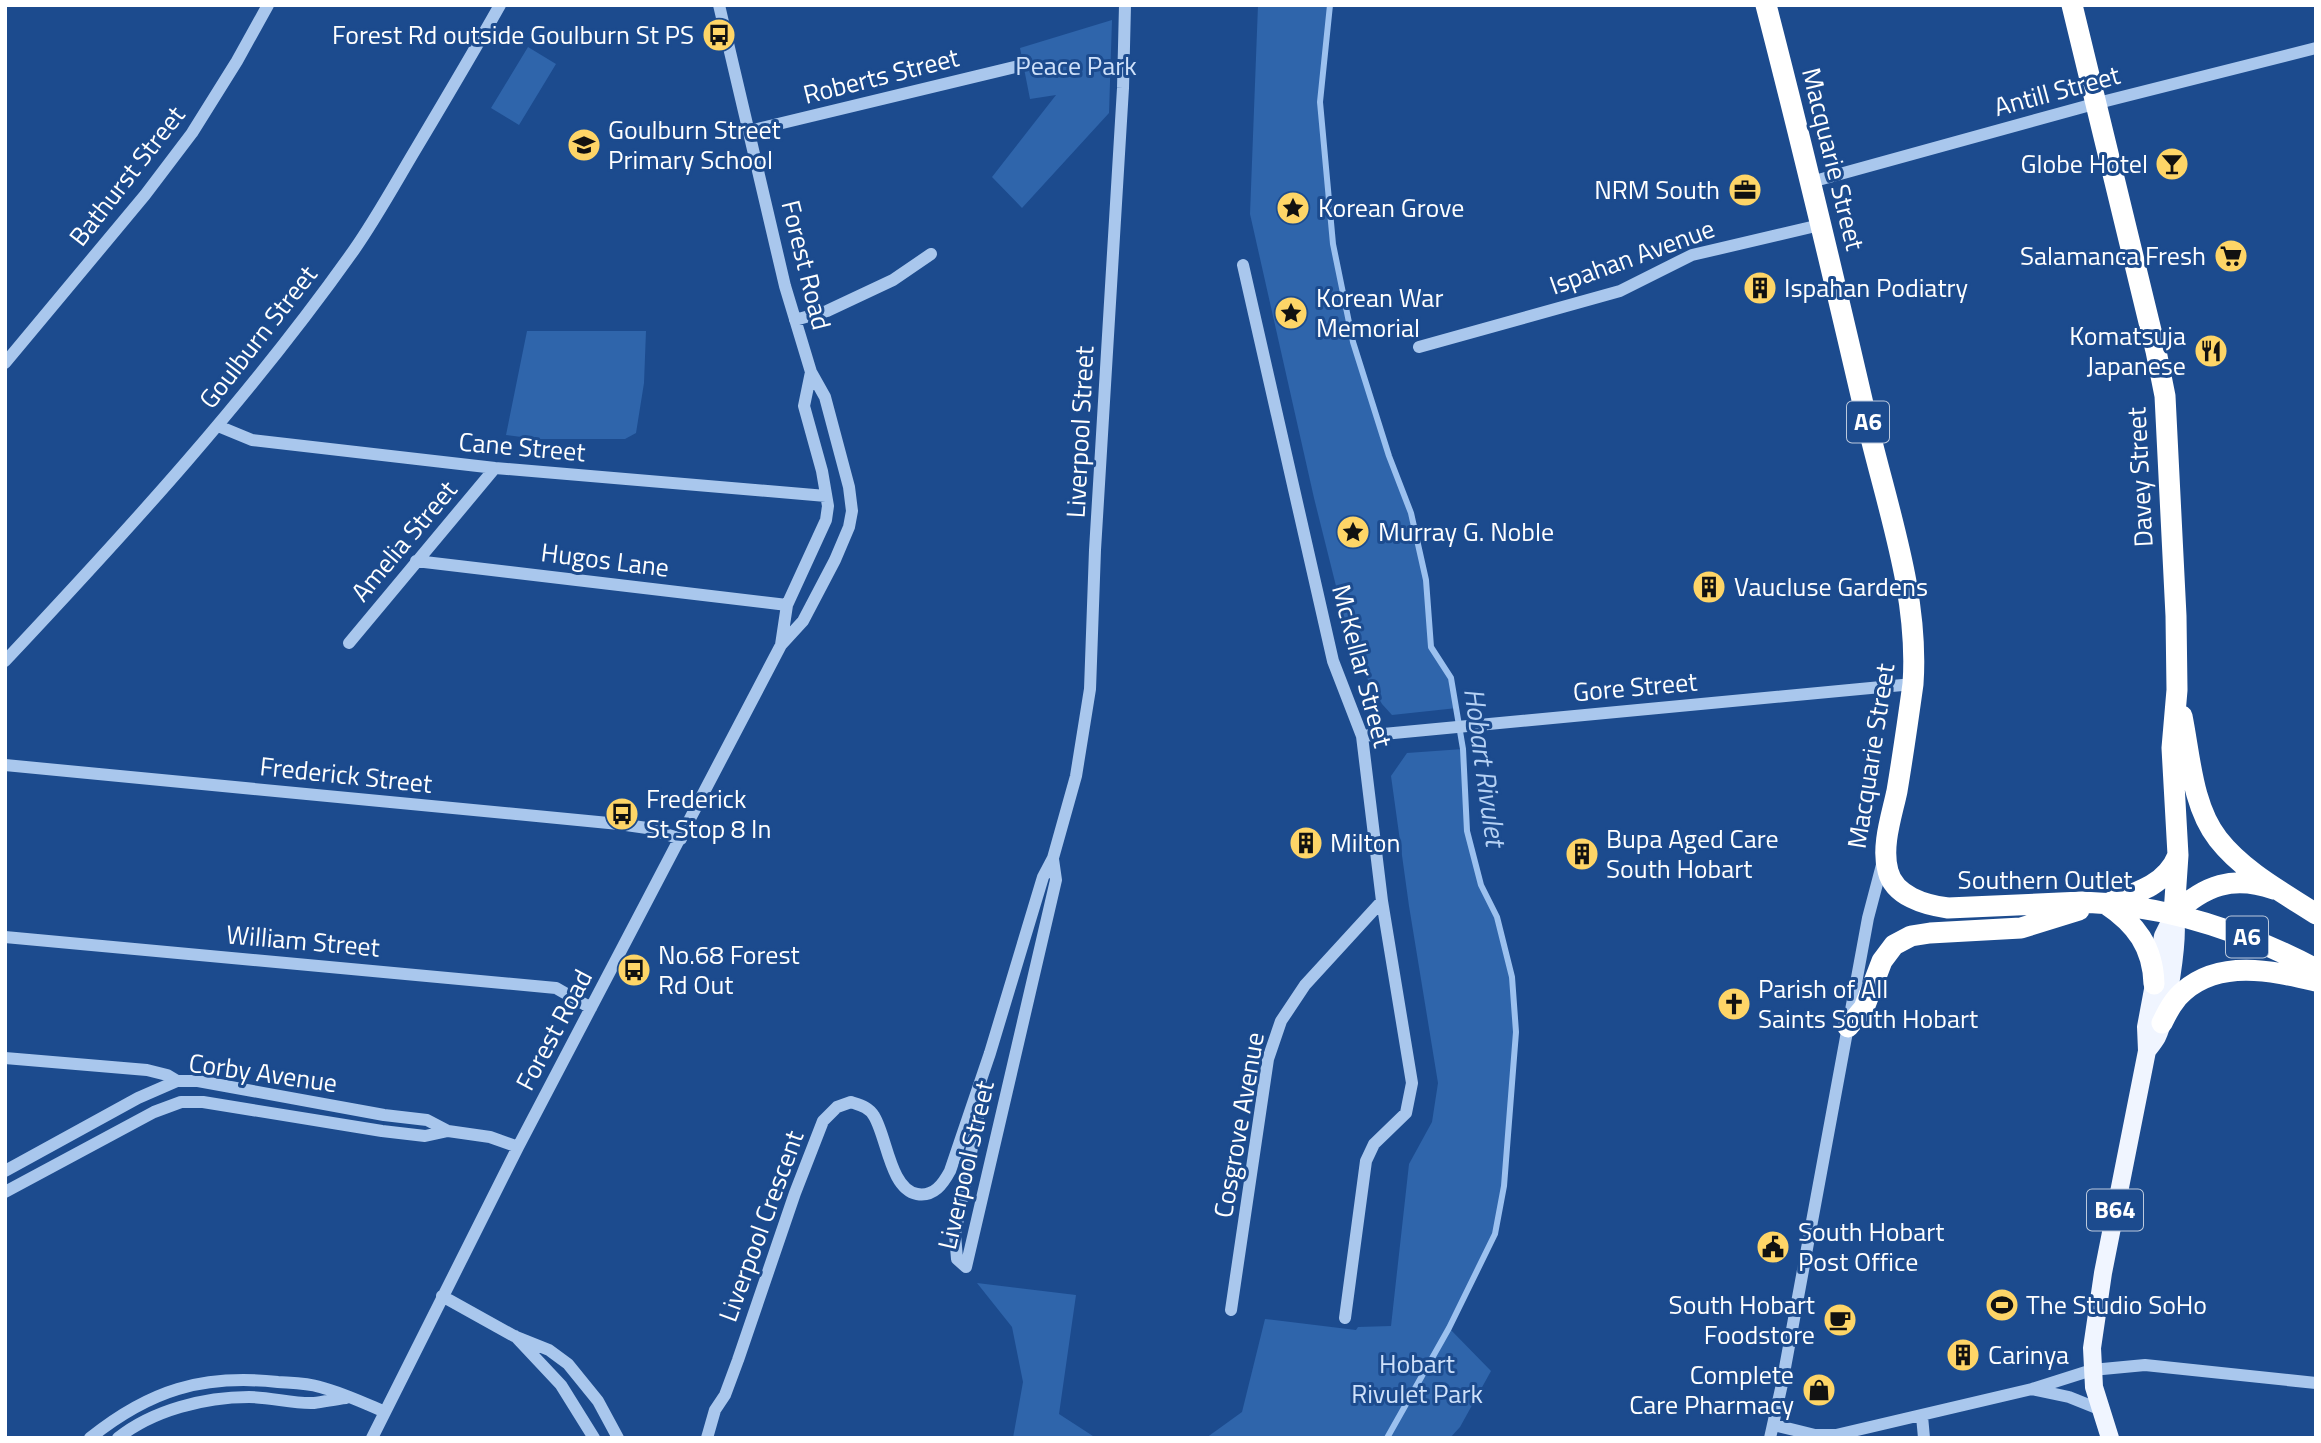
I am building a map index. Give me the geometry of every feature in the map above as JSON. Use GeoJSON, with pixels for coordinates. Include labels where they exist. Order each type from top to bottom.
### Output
{"type":"FeatureCollection","features":[{"type":"Feature","properties":{"kind":"highway","name":"Macquarie Street"},"geometry":{"type":"LineString","coordinates":[[1766,5],[1909,596],[1914,639],[1913,684],[1887,844]]}},
{"type":"Feature","properties":{"kind":"highway","name":"Davey Street"},"geometry":{"type":"LineString","coordinates":[[2072,5],[2165,396],[2177,690],[2172,748],[2178,855],[2174,914]]}},
{"type":"Feature","properties":{"kind":"highway","name":"A6"},"geometry":{"type":"LineString","coordinates":[[2177,690],[2198,794],[2216,837],[2239,862],[2316,914]]}},
{"type":"Feature","properties":{"kind":"highway","name":"Southern Outlet"},"geometry":{"type":"LineString","coordinates":[[1887,844],[1888,871],[1896,887],[1910,898],[1934,906],[1948,908],[2104,903],[2174,914],[2206,921],[2271,945],[2316,969]]}},
{"type":"Feature","properties":{"kind":"highway"},"geometry":{"type":"LineString","coordinates":[[1848,1027],[1864,1008],[1882,961],[1894,945],[1911,936],[2021,928],[2104,903],[2152,887],[2172,869],[2178,855]]}},
{"type":"Feature","properties":{"kind":"highway"},"geometry":{"type":"LineString","coordinates":[[2174,914],[2203,891],[2226,883],[2260,885],[2283,892]]}},
{"type":"Feature","properties":{"kind":"highway"},"geometry":{"type":"LineString","coordinates":[[2104,903],[2127,918],[2143,939],[2154,972],[2154,984]]}},
{"type":"Feature","properties":{"kind":"highway"},"geometry":{"type":"LineString","coordinates":[[2162,1023],[2183,991],[2205,976],[2217,972],[2252,970],[2316,981]]}},
{"type":"Feature","properties":{"kind":"main road","name":"Davey Street"},"geometry":{"type":"LineString","coordinates":[[2110,1438],[2099,1409],[2092,1370],[2093,1338],[2103,1273],[2147,1051],[2146,1027],[2164,930],[2174,914]]}},
{"type":"Feature","properties":{"kind":"main road","name":"Davey Street"},"geometry":{"type":"LineString","coordinates":[[2147,1051],[2157,1038],[2162,1023],[2176,939],[2174,914]]}},
{"type":"Feature","properties":{"kind":"street","name":"Bathurst Street"},"geometry":{"type":"LineString","coordinates":[[5,363],[145,195],[192,133],[268,5]]}},
{"type":"Feature","properties":{"kind":"street","name":"Goulburn Street"},"geometry":{"type":"LineString","coordinates":[[5,661],[118,540],[218,426],[305,316],[388,199],[500,5]]}},
{"type":"Feature","properties":{"kind":"street","name":"Forest Road"},"geometry":{"type":"LineString","coordinates":[[372,1438],[591,1007],[781,645],[803,621],[849,527],[852,511],[849,487],[825,397],[811,372],[795,320],[719,5]]}},
{"type":"Feature","properties":{"kind":"street","name":"Liverpool Street"},"geometry":{"type":"LineString","coordinates":[[941,1187],[950,1171],[990,1053],[1043,877],[1053,858],[1076,776],[1090,689],[1096,536],[1124,88],[1125,5]]}},
{"type":"Feature","properties":{"kind":"street","name":"Antill Street"},"geometry":{"type":"LineString","coordinates":[[1811,183],[2094,104],[2316,48]]}},
{"type":"Feature","properties":{"kind":"street","name":"Roberts Street"},"geometry":{"type":"LineString","coordinates":[[749,131],[1023,65]]}},
{"type":"Feature","properties":{"kind":"street","name":"Ispahan Avenue"},"geometry":{"type":"LineString","coordinates":[[1419,347],[1620,291],[1692,255],[1820,225]]}},
{"type":"Feature","properties":{"kind":"street"},"geometry":{"type":"LineString","coordinates":[[795,320],[827,311],[893,280],[931,254]]}},
{"type":"Feature","properties":{"kind":"street","name":"McKellar Street"},"geometry":{"type":"LineString","coordinates":[[1243,265],[1333,661],[1362,736],[1382,901],[1412,1083],[1406,1113],[1374,1144],[1366,1161],[1345,1318]]}},
{"type":"Feature","properties":{"kind":"street","name":"Forest Road"},"geometry":{"type":"LineString","coordinates":[[781,645],[788,605],[827,520],[822,471],[804,406],[811,372]]}},
{"type":"Feature","properties":{"kind":"street","name":"Cane Street"},"geometry":{"type":"LineString","coordinates":[[218,426],[252,440],[495,468],[826,496]]}},
{"type":"Feature","properties":{"kind":"street","name":"Amelia Street"},"geometry":{"type":"LineString","coordinates":[[349,643],[495,468]]}},
{"type":"Feature","properties":{"kind":"street","name":"Hugos Lane"},"geometry":{"type":"LineString","coordinates":[[416,561],[788,605]]}},
{"type":"Feature","properties":{"kind":"street","name":"Gore Street"},"geometry":{"type":"LineString","coordinates":[[1362,736],[1913,684]]}},
{"type":"Feature","properties":{"kind":"street","name":"Frederick Street"},"geometry":{"type":"LineString","coordinates":[[5,765],[619,824],[647,828],[681,839]]}},
{"type":"Feature","properties":{"kind":"street","name":"Macquarie Street"},"geometry":{"type":"LineString","coordinates":[[1772,1432],[1871,906],[1887,844]]}},
{"type":"Feature","properties":{"kind":"street","name":"Liverpool Street"},"geometry":{"type":"LineString","coordinates":[[990,1053],[956,1234],[957,1259],[966,1267],[1056,880],[1053,858]]}},
{"type":"Feature","properties":{"kind":"street","name":"Cosgrove Avenue"},"geometry":{"type":"LineString","coordinates":[[1231,1310],[1268,1059],[1281,1021],[1305,985],[1382,901]]}},
{"type":"Feature","properties":{"kind":"street","name":"William Street"},"geometry":{"type":"LineString","coordinates":[[5,936],[556,988],[591,1007]]}},
{"type":"Feature","properties":{"kind":"street"},"geometry":{"type":"LineString","coordinates":[[5,1058],[148,1070],[177,1081]]}},
{"type":"Feature","properties":{"kind":"street","name":"Corby Avenue"},"geometry":{"type":"LineString","coordinates":[[5,1171],[138,1098],[177,1081],[198,1081],[384,1115],[427,1120],[448,1131],[489,1137],[518,1147]]}},
{"type":"Feature","properties":{"kind":"street","name":"Corby Avenue"},"geometry":{"type":"LineString","coordinates":[[5,1192],[154,1112],[181,1102],[203,1102],[425,1136],[448,1131]]}},
{"type":"Feature","properties":{"kind":"street","name":"Liverpool Crescent"},"geometry":{"type":"LineString","coordinates":[[707,1438],[715,1410],[725,1395],[795,1193],[823,1121],[837,1107],[851,1102],[864,1106],[873,1114],[898,1180],[909,1192],[925,1196],[941,1187]]}},
{"type":"Feature","properties":{"kind":"street"},"geometry":{"type":"LineString","coordinates":[[442,1296],[514,1336],[549,1350],[568,1364],[598,1401],[618,1438]]}},
{"type":"Feature","properties":{"kind":"street"},"geometry":{"type":"LineString","coordinates":[[514,1336],[561,1385],[594,1438]]}},
{"type":"Feature","properties":{"kind":"street"},"geometry":{"type":"LineString","coordinates":[[1772,1432],[1825,1436],[2032,1389],[2092,1370],[2145,1365],[2316,1383]]}},
{"type":"Feature","properties":{"kind":"street"},"geometry":{"type":"LineString","coordinates":[[90,1438],[108,1423],[156,1396],[185,1386],[217,1380],[251,1379],[317,1386],[385,1412]]}},
{"type":"Feature","properties":{"kind":"street"},"geometry":{"type":"LineString","coordinates":[[2032,1389],[2076,1399],[2099,1409]]}},
{"type":"Feature","properties":{"kind":"street"},"geometry":{"type":"LineString","coordinates":[[118,1438],[154,1418],[187,1405],[219,1398],[252,1397],[312,1403],[349,1397]]}},
{"type":"Feature","properties":{"kind":"street"},"geometry":{"type":"LineString","coordinates":[[1922,1416],[1924,1438]]}},
{"type":"Feature","properties":{"kind":"green space"},"geometry":{"type":"Polygon","coordinates":[[[1258,5],[1330,5],[1320,102],[1333,244],[1353,342],[1389,456],[1411,513],[1426,580],[1431,647],[1451,678],[1457,708],[1392,715],[1382,704],[1353,654],[1314,498],[1250,214],[1258,5]]]}},
{"type":"Feature","properties":{"kind":"green space","name":"Peace Park"},"geometry":{"type":"Polygon","coordinates":[[[1112,20],[1109,113],[1022,208],[992,177],[1056,95],[1030,99],[1020,48],[1112,20]]]}},
{"type":"Feature","properties":{"kind":"green space"},"geometry":{"type":"Polygon","coordinates":[[[528,47],[556,64],[519,125],[491,108],[528,47]]]}},
{"type":"Feature","properties":{"kind":"green space"},"geometry":{"type":"Polygon","coordinates":[[[527,331],[646,331],[644,383],[636,433],[625,439],[537,439],[506,435],[527,331]]]}},
{"type":"Feature","properties":{"kind":"green space","name":"Hobart Rivulet Park"},"geometry":{"type":"Polygon","coordinates":[[[1463,749],[1467,831],[1481,885],[1497,917],[1512,977],[1516,1032],[1504,1186],[1495,1234],[1449,1328],[1491,1371],[1460,1427],[1450,1438],[1206,1438],[1242,1412],[1265,1319],[1356,1330],[1358,1327],[1391,1326],[1409,1164],[1432,1122],[1438,1083],[1391,776],[1407,753],[1463,749]]]}},
{"type":"Feature","properties":{"kind":"green space"},"geometry":{"type":"Polygon","coordinates":[[[977,1283],[1076,1295],[1059,1414],[1096,1438],[1013,1438],[1023,1382],[1012,1327],[977,1283]]]}},
{"type":"Feature","properties":{"kind":"waterway","name":"Hobart Rivulet"},"geometry":{"type":"LineString","coordinates":[[1330,5],[1320,102],[1333,244],[1353,342],[1389,456],[1411,513],[1426,580],[1431,647],[1451,678],[1463,749],[1467,831],[1481,885],[1497,917],[1512,977],[1516,1032],[1504,1186],[1495,1234],[1449,1328],[1387,1438]]}},
{"type":"Feature","properties":{"kind":"place","name":"Forest Rd outside Goulburn St PS"},"geometry":{"type":"Point","coordinates":[719,35]}},
{"type":"Feature","properties":{"kind":"place","name":"Goulburn Street Primary School"},"geometry":{"type":"Point","coordinates":[584,145]}},
{"type":"Feature","properties":{"kind":"place","name":"Globe Hotel"},"geometry":{"type":"Point","coordinates":[2172,164]}},
{"type":"Feature","properties":{"kind":"place","name":"NRM South"},"geometry":{"type":"Point","coordinates":[1745,190]}},
{"type":"Feature","properties":{"kind":"place","name":"Korean Grove"},"geometry":{"type":"Point","coordinates":[1293,208]}},
{"type":"Feature","properties":{"kind":"place","name":"Salamanca Fresh"},"geometry":{"type":"Point","coordinates":[2231,256]}},
{"type":"Feature","properties":{"kind":"place","name":"Ispahan Podiatry"},"geometry":{"type":"Point","coordinates":[1760,288]}},
{"type":"Feature","properties":{"kind":"place","name":"Korean War Memorial"},"geometry":{"type":"Point","coordinates":[1291,313]}},
{"type":"Feature","properties":{"kind":"place","name":"Komatsuja Japanese"},"geometry":{"type":"Point","coordinates":[2211,351]}},
{"type":"Feature","properties":{"kind":"place","name":"Murray G. Noble"},"geometry":{"type":"Point","coordinates":[1353,532]}},
{"type":"Feature","properties":{"kind":"place","name":"Vaucluse Gardens"},"geometry":{"type":"Point","coordinates":[1709,587]}},
{"type":"Feature","properties":{"kind":"place","name":"Frederick St Stop 8 In"},"geometry":{"type":"Point","coordinates":[622,814]}},
{"type":"Feature","properties":{"kind":"place","name":"Milton"},"geometry":{"type":"Point","coordinates":[1306,843]}},
{"type":"Feature","properties":{"kind":"place","name":"Bupa Aged Care South Hobart"},"geometry":{"type":"Point","coordinates":[1582,854]}},
{"type":"Feature","properties":{"kind":"place","name":"No.68 Forest Rd Out"},"geometry":{"type":"Point","coordinates":[634,970]}},
{"type":"Feature","properties":{"kind":"place","name":"Parish of All Saints South Hobart"},"geometry":{"type":"Point","coordinates":[1734,1004]}},
{"type":"Feature","properties":{"kind":"place","name":"South Hobart Post Office"},"geometry":{"type":"Point","coordinates":[1773,1247]}},
{"type":"Feature","properties":{"kind":"place","name":"The Studio SoHo"},"geometry":{"type":"Point","coordinates":[2002,1305]}},
{"type":"Feature","properties":{"kind":"place","name":"South Hobart Foodstore"},"geometry":{"type":"Point","coordinates":[1840,1320]}},
{"type":"Feature","properties":{"kind":"place","name":"Carinya"},"geometry":{"type":"Point","coordinates":[1963,1355]}},
{"type":"Feature","properties":{"kind":"place","name":"Complete Care Pharmacy"},"geometry":{"type":"Point","coordinates":[1819,1390]}}]}
